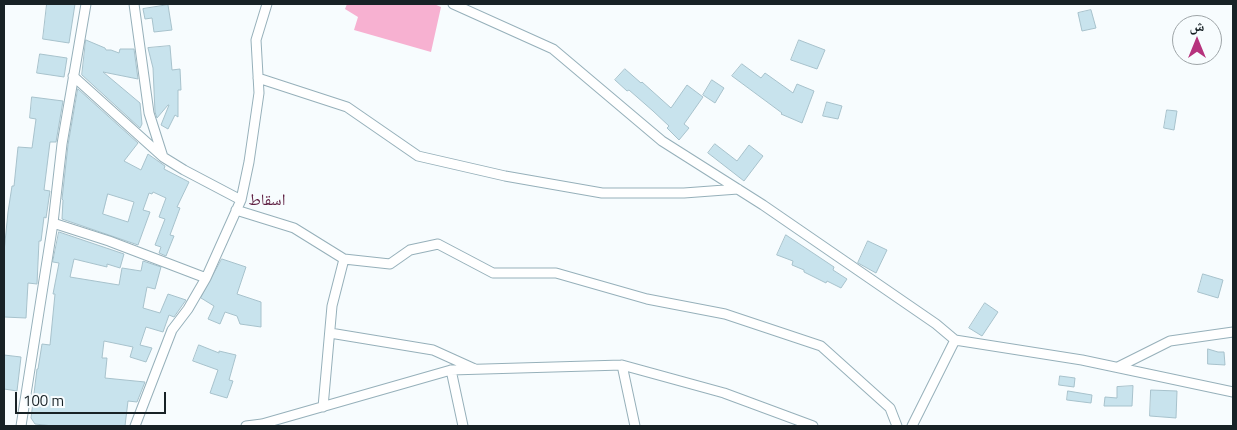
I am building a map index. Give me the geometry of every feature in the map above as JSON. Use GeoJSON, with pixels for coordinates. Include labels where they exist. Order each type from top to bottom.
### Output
{"type":"FeatureCollection","features":[{"type":"Feature","properties":{"kind":"street"},"geometry":{"type":"LineString","coordinates":[[21,426],[53,223],[73,76],[86,4]]}},
{"type":"Feature","properties":{"kind":"street"},"geometry":{"type":"LineString","coordinates":[[134,4],[150,114],[163,157]]}},
{"type":"Feature","properties":{"kind":"street"},"geometry":{"type":"LineString","coordinates":[[135,426],[172,330],[188,309],[206,278],[241,200],[249,162],[259,93],[256,40],[266,4]]}},
{"type":"Feature","properties":{"kind":"street"},"geometry":{"type":"LineString","coordinates":[[453,4],[552,48],[662,141],[738,189],[936,324],[955,340],[1082,360],[1233,392]]}},
{"type":"Feature","properties":{"kind":"street"},"geometry":{"type":"LineString","coordinates":[[73,76],[163,157],[241,200]]}},
{"type":"Feature","properties":{"kind":"street"},"geometry":{"type":"LineString","coordinates":[[258,78],[347,107],[418,156],[505,176],[602,193],[684,193],[738,189]]}},
{"type":"Feature","properties":{"kind":"street"},"geometry":{"type":"LineString","coordinates":[[236,210],[294,228],[344,259],[390,264],[410,250],[438,244],[493,273],[556,273],[647,299],[726,314],[821,346],[890,408],[897,426]]}},
{"type":"Feature","properties":{"kind":"street"},"geometry":{"type":"LineString","coordinates":[[53,223],[109,241],[206,278]]}},
{"type":"Feature","properties":{"kind":"street"},"geometry":{"type":"LineString","coordinates":[[323,407],[332,306],[344,259]]}},
{"type":"Feature","properties":{"kind":"street"},"geometry":{"type":"LineString","coordinates":[[1118,367],[1170,341],[1233,332]]}},
{"type":"Feature","properties":{"kind":"street"},"geometry":{"type":"LineString","coordinates":[[330,333],[433,350],[478,370]]}},
{"type":"Feature","properties":{"kind":"street"},"geometry":{"type":"LineString","coordinates":[[912,426],[955,340]]}},
{"type":"Feature","properties":{"kind":"street"},"geometry":{"type":"LineString","coordinates":[[622,365],[635,426]]}},
{"type":"Feature","properties":{"kind":"street"},"geometry":{"type":"LineString","coordinates":[[246,426],[262,424],[451,370],[622,365],[724,393],[813,426]]}},
{"type":"Feature","properties":{"kind":"street"},"geometry":{"type":"LineString","coordinates":[[451,370],[463,426]]}},
{"type":"Feature","properties":{"kind":"shaded area"},"geometry":{"type":"Polygon","coordinates":[[[347,4],[434,4],[441,7],[431,52],[354,30],[358,17],[345,9],[347,4]]]}},
{"type":"Feature","properties":{"kind":"building"},"geometry":{"type":"Polygon","coordinates":[[[47,4],[75,4],[69,43],[43,39],[47,4]]]}},
{"type":"Feature","properties":{"kind":"building"},"geometry":{"type":"Polygon","coordinates":[[[168,5],[172,30],[154,32],[152,18],[145,19],[143,9],[168,5]]]}},
{"type":"Feature","properties":{"kind":"building"},"geometry":{"type":"Polygon","coordinates":[[[1091,10],[1096,28],[1082,31],[1078,13],[1091,10]]]}},
{"type":"Feature","properties":{"kind":"building"},"geometry":{"type":"Polygon","coordinates":[[[86,40],[106,50],[119,53],[120,49],[134,49],[138,79],[103,72],[140,103],[142,124],[140,128],[82,75],[86,40]]]}},
{"type":"Feature","properties":{"kind":"building"},"geometry":{"type":"Polygon","coordinates":[[[799,40],[825,50],[817,69],[791,60],[799,40]]]}},
{"type":"Feature","properties":{"kind":"building"},"geometry":{"type":"Polygon","coordinates":[[[170,46],[172,70],[180,69],[181,90],[178,90],[178,117],[175,115],[168,129],[161,125],[169,105],[157,118],[155,112],[153,68],[148,48],[170,46]]]}},
{"type":"Feature","properties":{"kind":"building"},"geometry":{"type":"Polygon","coordinates":[[[40,54],[67,58],[64,77],[37,73],[40,54]]]}},
{"type":"Feature","properties":{"kind":"building"},"geometry":{"type":"Polygon","coordinates":[[[742,64],[761,78],[765,73],[793,93],[797,84],[814,91],[802,123],[781,114],[732,76],[742,64]]]}},
{"type":"Feature","properties":{"kind":"building"},"geometry":{"type":"Polygon","coordinates":[[[625,69],[671,108],[687,85],[703,97],[684,124],[689,128],[679,140],[667,128],[669,126],[653,111],[615,80],[625,69]]]}},
{"type":"Feature","properties":{"kind":"building"},"geometry":{"type":"Polygon","coordinates":[[[712,80],[724,88],[715,103],[703,95],[712,80]]]}},
{"type":"Feature","properties":{"kind":"building"},"geometry":{"type":"Polygon","coordinates":[[[78,89],[138,143],[124,161],[141,170],[148,154],[165,166],[164,169],[189,182],[177,207],[180,208],[170,235],[174,236],[166,256],[159,253],[161,247],[155,245],[165,219],[159,217],[166,198],[153,192],[152,194],[149,193],[143,210],[150,212],[138,245],[62,219],[62,199],[68,145],[78,89]],[[108,194],[103,214],[128,222],[134,202],[108,194]]]}},
{"type":"Feature","properties":{"kind":"building"},"geometry":{"type":"Polygon","coordinates":[[[32,97],[63,101],[56,142],[50,142],[44,190],[50,191],[41,241],[39,241],[37,284],[28,283],[26,318],[4,317],[4,252],[8,212],[12,186],[14,186],[18,147],[32,148],[36,119],[30,118],[32,97]]]}},
{"type":"Feature","properties":{"kind":"building"},"geometry":{"type":"Polygon","coordinates":[[[827,102],[842,106],[838,119],[823,116],[827,102]]]}},
{"type":"Feature","properties":{"kind":"building"},"geometry":{"type":"Polygon","coordinates":[[[1167,110],[1177,111],[1174,130],[1164,128],[1167,110]]]}},
{"type":"Feature","properties":{"kind":"building"},"geometry":{"type":"Polygon","coordinates":[[[715,144],[737,161],[749,145],[763,156],[744,181],[708,153],[715,144]]]}},
{"type":"Feature","properties":{"kind":"building"},"geometry":{"type":"Polygon","coordinates":[[[59,232],[124,254],[120,268],[107,264],[107,267],[74,259],[70,277],[119,285],[122,268],[141,271],[143,261],[161,267],[155,289],[147,287],[143,308],[160,313],[168,294],[186,300],[174,317],[169,315],[163,332],[146,327],[140,345],[152,348],[146,362],[130,357],[133,347],[104,341],[102,358],[107,358],[105,378],[145,382],[137,402],[128,401],[125,426],[53,426],[35,424],[31,418],[42,344],[50,345],[55,294],[53,294],[59,263],[53,262],[59,232]]]}},
{"type":"Feature","properties":{"kind":"building"},"geometry":{"type":"Polygon","coordinates":[[[786,235],[834,267],[833,270],[847,279],[841,288],[804,272],[804,270],[792,265],[793,261],[777,255],[786,235]]]}},
{"type":"Feature","properties":{"kind":"building"},"geometry":{"type":"Polygon","coordinates":[[[868,241],[887,250],[876,273],[858,263],[868,241]]]}},
{"type":"Feature","properties":{"kind":"building"},"geometry":{"type":"Polygon","coordinates":[[[222,259],[246,267],[237,294],[261,302],[261,327],[240,324],[237,316],[225,312],[220,324],[208,319],[214,306],[201,298],[222,259]]]}},
{"type":"Feature","properties":{"kind":"building"},"geometry":{"type":"Polygon","coordinates":[[[1203,274],[1223,280],[1218,298],[1198,292],[1203,274]]]}},
{"type":"Feature","properties":{"kind":"building"},"geometry":{"type":"Polygon","coordinates":[[[985,303],[998,312],[982,336],[969,328],[985,303]]]}},
{"type":"Feature","properties":{"kind":"building"},"geometry":{"type":"Polygon","coordinates":[[[199,345],[219,353],[219,351],[236,355],[229,380],[233,381],[227,398],[210,393],[218,370],[193,361],[199,345]]]}},
{"type":"Feature","properties":{"kind":"building"},"geometry":{"type":"Polygon","coordinates":[[[1208,349],[1224,352],[1225,365],[1208,364],[1208,349]]]}},
{"type":"Feature","properties":{"kind":"building"},"geometry":{"type":"Polygon","coordinates":[[[4,355],[21,357],[17,391],[4,389],[4,355]]]}},
{"type":"Feature","properties":{"kind":"building"},"geometry":{"type":"Polygon","coordinates":[[[1060,376],[1075,378],[1074,387],[1059,385],[1060,376]]]}},
{"type":"Feature","properties":{"kind":"building"},"geometry":{"type":"Polygon","coordinates":[[[1133,386],[1132,406],[1104,406],[1105,397],[1117,398],[1117,387],[1133,386]]]}},
{"type":"Feature","properties":{"kind":"building"},"geometry":{"type":"Polygon","coordinates":[[[1151,390],[1177,391],[1176,418],[1150,416],[1151,390]]]}},
{"type":"Feature","properties":{"kind":"building"},"geometry":{"type":"Polygon","coordinates":[[[1068,391],[1092,395],[1091,403],[1067,400],[1068,391]]]}},
{"type":"Feature","properties":{"kind":"district","name":"اسقاط"},"geometry":{"type":"Point","coordinates":[267,201]}}]}
